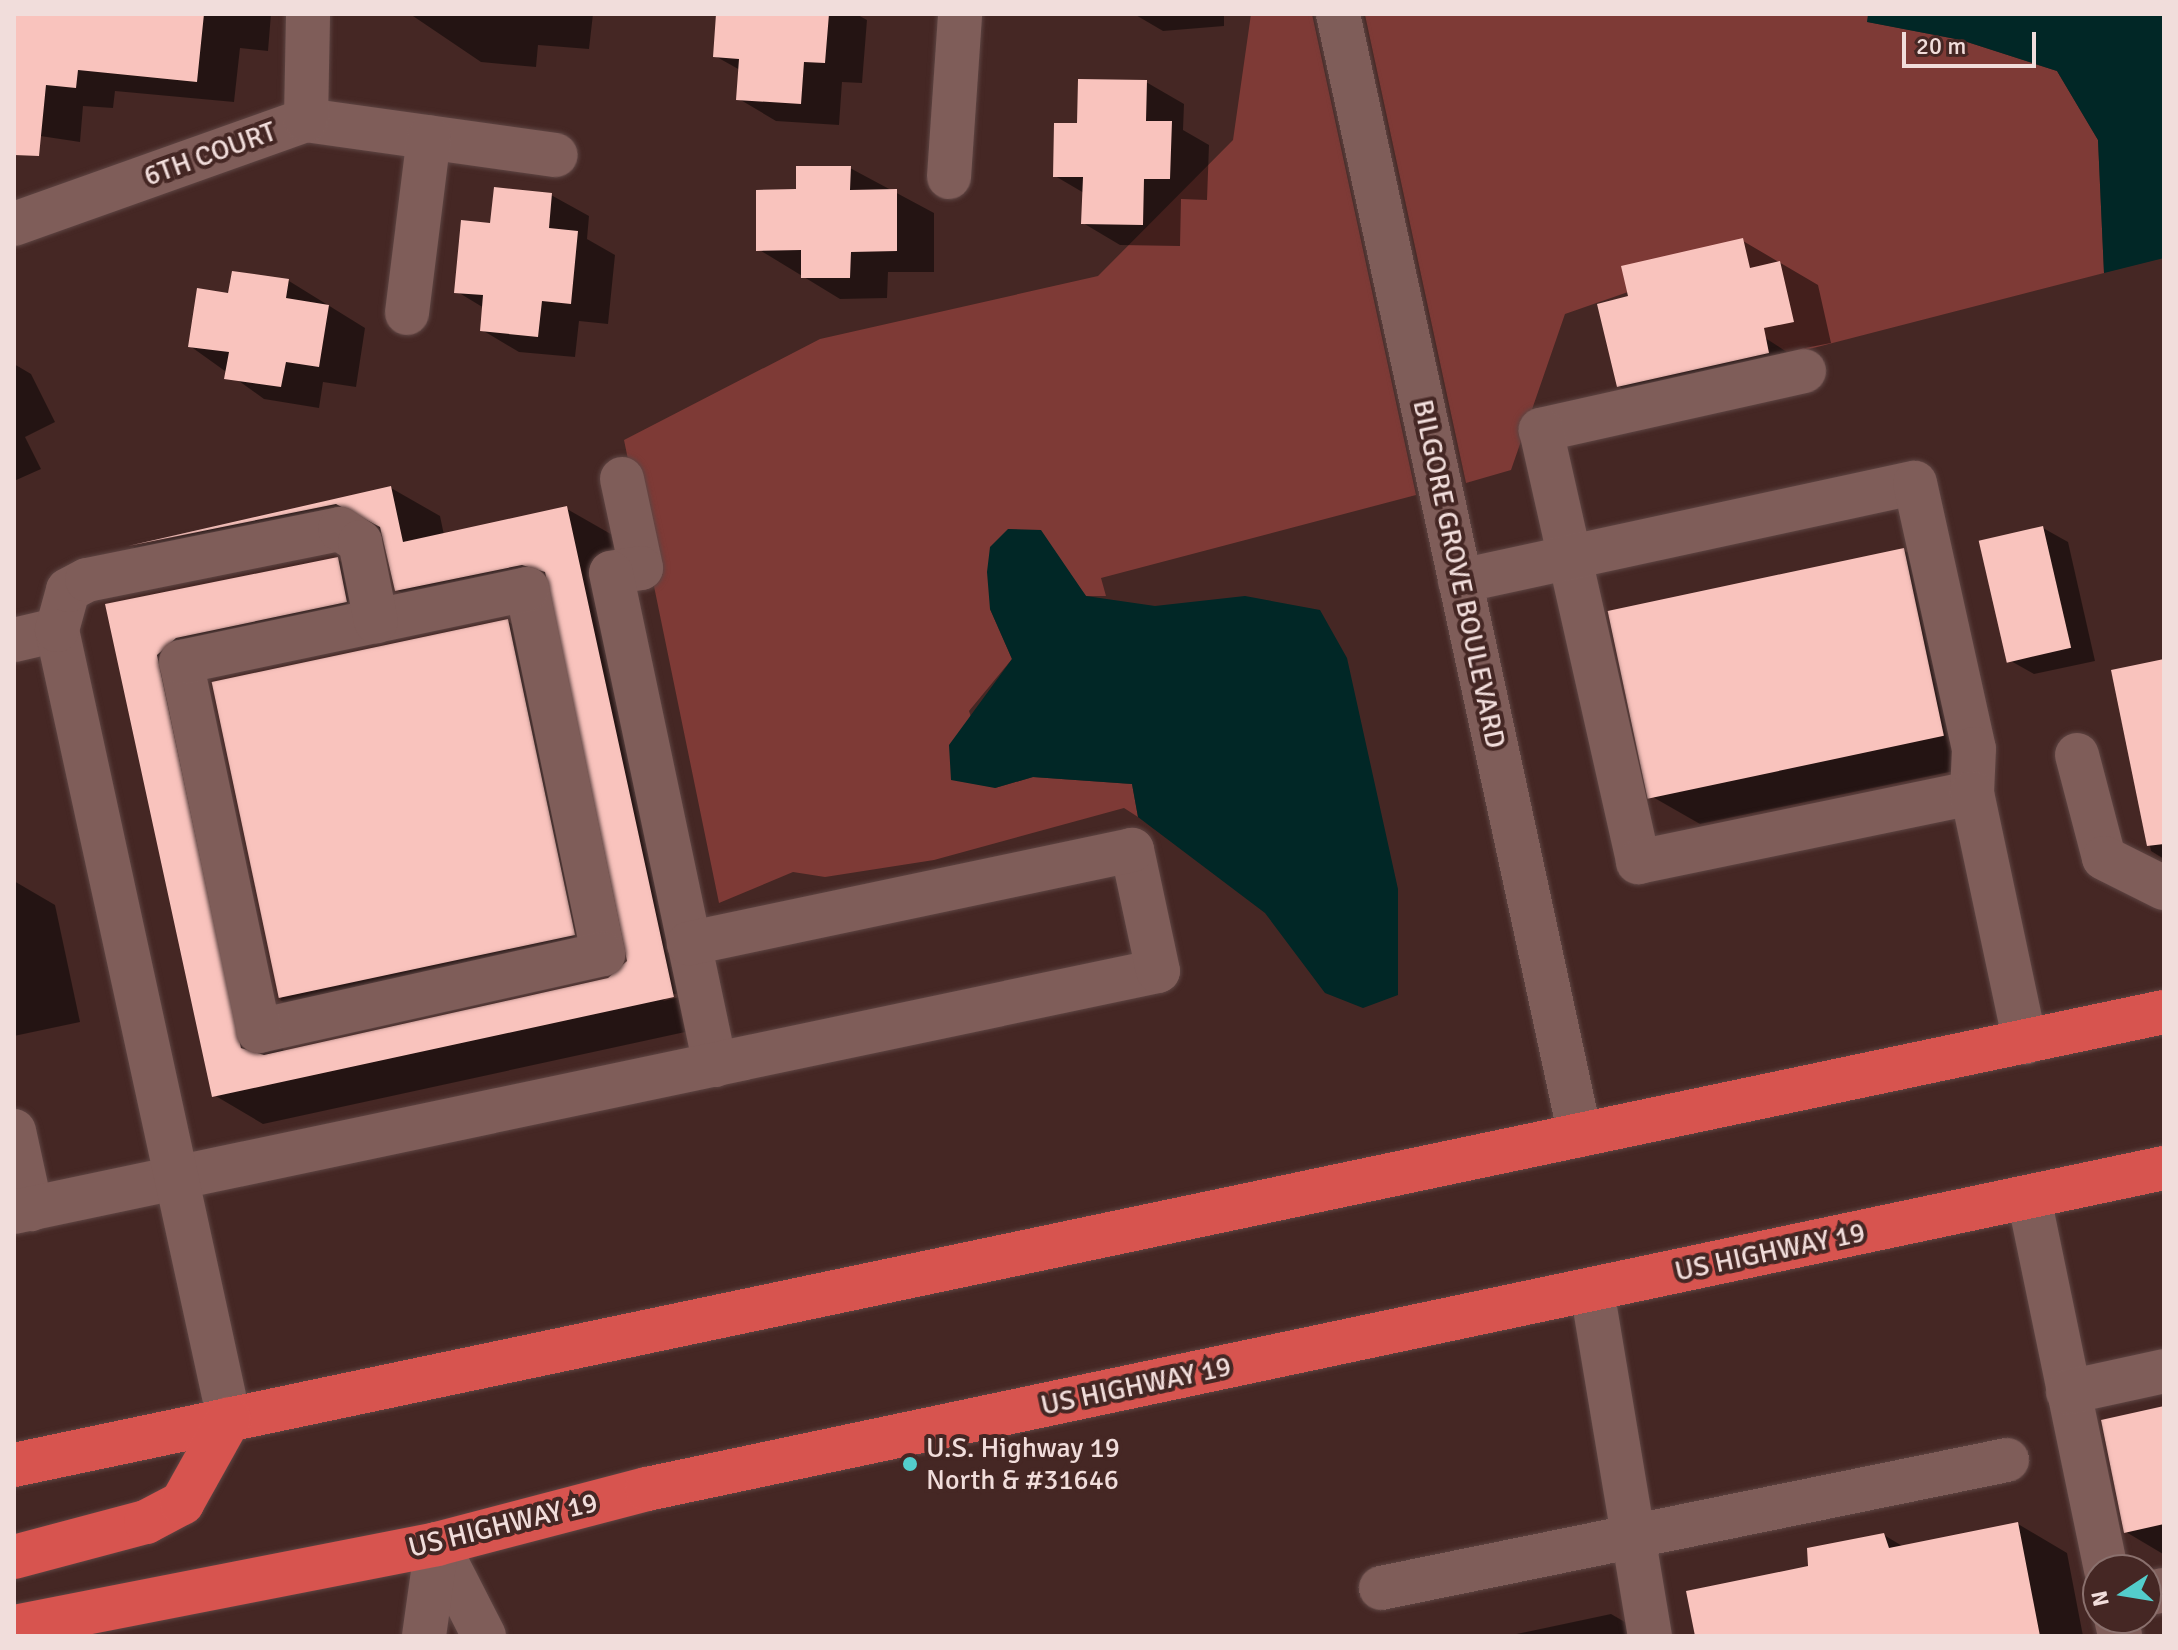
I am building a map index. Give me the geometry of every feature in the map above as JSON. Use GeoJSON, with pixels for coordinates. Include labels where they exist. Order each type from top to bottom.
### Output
{"type":"FeatureCollection","features":[{"type":"Feature","properties":{"kind":"highway"},"geometry":{"type":"LineString","coordinates":[[14,1465],[2164,1012]]}},
{"type":"Feature","properties":{"kind":"highway","name":"US HIGHWAY 19"},"geometry":{"type":"LineString","coordinates":[[14,1627],[437,1544],[647,1489],[2164,1168]]}},
{"type":"Feature","properties":{"kind":"highway"},"geometry":{"type":"LineString","coordinates":[[14,1557],[146,1522],[182,1503],[229,1419]]}},
{"type":"Feature","properties":{"kind":"street","name":"6TH COURT"},"geometry":{"type":"LineString","coordinates":[[14,224],[306,120],[308,14]]}},
{"type":"Feature","properties":{"kind":"street"},"geometry":{"type":"LineString","coordinates":[[949,177],[960,14]]}},
{"type":"Feature","properties":{"kind":"street","name":"BILGORE GROVE BOULEVARD"},"geometry":{"type":"LineString","coordinates":[[1338,14],[1580,1135]]}},
{"type":"Feature","properties":{"kind":"street"},"geometry":{"type":"LineString","coordinates":[[306,120],[556,155]]}},
{"type":"Feature","properties":{"kind":"street"},"geometry":{"type":"LineString","coordinates":[[407,313],[429,137]]}},
{"type":"Feature","properties":{"kind":"street"},"geometry":{"type":"LineString","coordinates":[[1804,371],[1541,430],[1566,558],[1638,862],[1972,793]]}},
{"type":"Feature","properties":{"kind":"street"},"geometry":{"type":"LineString","coordinates":[[622,479],[641,568],[611,573],[715,1065]]}},
{"type":"Feature","properties":{"kind":"street"},"geometry":{"type":"LineString","coordinates":[[1460,581],[1915,483],[1974,749],[1972,793],[2025,1042]]}},
{"type":"Feature","properties":{"kind":"street"},"geometry":{"type":"LineString","coordinates":[[229,1419],[180,1176],[57,630],[68,590],[87,580],[340,529],[360,542],[376,621]]}},
{"type":"Feature","properties":{"kind":"street"},"geometry":{"type":"LineString","coordinates":[[527,589],[603,954],[259,1031],[181,662],[376,621],[527,589]]}},
{"type":"Feature","properties":{"kind":"street"},"geometry":{"type":"LineString","coordinates":[[14,640],[57,630]]}},
{"type":"Feature","properties":{"kind":"street"},"geometry":{"type":"LineString","coordinates":[[2077,755],[2104,858],[2164,888]]}},
{"type":"Feature","properties":{"kind":"street"},"geometry":{"type":"LineString","coordinates":[[14,1131],[22,1211],[1158,971],[1132,850],[689,943]]}},
{"type":"Feature","properties":{"kind":"street"},"geometry":{"type":"LineString","coordinates":[[2029,1198],[2103,1554]]}},
{"type":"Feature","properties":{"kind":"street"},"geometry":{"type":"LineString","coordinates":[[1592,1290],[1629,1536],[1650,1636]]}},
{"type":"Feature","properties":{"kind":"street"},"geometry":{"type":"LineString","coordinates":[[2068,1392],[2164,1371]]}},
{"type":"Feature","properties":{"kind":"street"},"geometry":{"type":"LineString","coordinates":[[1381,1588],[2007,1460]]}},
{"type":"Feature","properties":{"kind":"street"},"geometry":{"type":"LineString","coordinates":[[424,1636],[437,1544]]}},
{"type":"Feature","properties":{"kind":"street"},"geometry":{"type":"LineString","coordinates":[[437,1544],[484,1636]]}},
{"type":"Feature","properties":{"kind":"shaded area"},"geometry":{"type":"Polygon","coordinates":[[[1251,14],[1312,14],[1416,495],[1101,578],[1106,596],[1086,596],[1068,572],[990,609],[1012,659],[969,711],[995,788],[1033,777],[1132,784],[1138,817],[1124,808],[934,860],[825,877],[793,872],[719,903],[624,440],[820,339],[1098,276],[1233,140],[1251,14]]]}},
{"type":"Feature","properties":{"kind":"shaded area"},"geometry":{"type":"Polygon","coordinates":[[[1868,14],[1868,22],[1961,40],[2057,71],[2098,140],[2104,273],[1790,354],[1671,277],[1565,314],[1511,470],[1466,483],[1365,15],[1868,14]]]}},
{"type":"Feature","properties":{"kind":"water"},"geometry":{"type":"Polygon","coordinates":[[[1868,14],[2164,14],[2164,258],[2104,273],[2098,140],[2057,71],[1961,40],[1867,22],[1868,14]]]}},
{"type":"Feature","properties":{"kind":"water"},"geometry":{"type":"Polygon","coordinates":[[[1008,529],[1041,530],[1086,596],[1155,606],[1245,596],[1320,610],[1347,658],[1398,889],[1398,995],[1363,1008],[1325,993],[1265,913],[1138,817],[1132,784],[1033,777],[995,788],[951,780],[949,745],[1012,659],[990,609],[987,572],[990,547],[1008,529]]]}},
{"type":"Feature","properties":{"kind":"building"},"geometry":{"type":"Polygon","coordinates":[[[14,14],[204,14],[197,82],[78,70],[76,88],[46,85],[39,156],[14,155],[14,14]]]}},
{"type":"Feature","properties":{"kind":"building"},"geometry":{"type":"Polygon","coordinates":[[[716,14],[829,14],[825,63],[804,62],[801,104],[736,100],[739,59],[713,57],[716,14]]]}},
{"type":"Feature","properties":{"kind":"building"},"geometry":{"type":"Polygon","coordinates":[[[1078,79],[1147,80],[1146,121],[1172,121],[1170,179],[1144,179],[1143,225],[1081,224],[1083,177],[1053,177],[1054,123],[1077,123],[1078,79]]]}},
{"type":"Feature","properties":{"kind":"building"},"geometry":{"type":"Polygon","coordinates":[[[796,166],[851,166],[850,190],[897,189],[897,251],[851,252],[850,278],[801,278],[801,250],[756,251],[756,190],[796,189],[796,166]]]}},
{"type":"Feature","properties":{"kind":"building"},"geometry":{"type":"Polygon","coordinates":[[[494,187],[552,193],[549,228],[578,231],[571,304],[542,301],[538,337],[480,331],[483,295],[454,293],[461,220],[490,223],[494,187]]]}},
{"type":"Feature","properties":{"kind":"building"},"geometry":{"type":"Polygon","coordinates":[[[1743,238],[1750,268],[1780,261],[1794,322],[1764,328],[1769,353],[1617,387],[1597,304],[1628,296],[1621,266],[1743,238]]]}},
{"type":"Feature","properties":{"kind":"building"},"geometry":{"type":"Polygon","coordinates":[[[232,271],[289,279],[286,298],[329,305],[319,367],[286,362],[281,387],[224,379],[229,352],[188,347],[197,288],[228,293],[232,271]]]}},
{"type":"Feature","properties":{"kind":"building"},"geometry":{"type":"Polygon","coordinates":[[[391,486],[403,542],[567,506],[674,997],[212,1097],[105,604],[338,557],[347,602],[176,638],[157,655],[241,1048],[264,1055],[608,978],[627,961],[545,572],[522,565],[395,591],[380,527],[336,504],[128,546],[391,486]]]}},
{"type":"Feature","properties":{"kind":"building"},"geometry":{"type":"Polygon","coordinates":[[[2043,526],[2071,648],[2007,663],[1979,541],[2043,526]]]}},
{"type":"Feature","properties":{"kind":"building"},"geometry":{"type":"Polygon","coordinates":[[[1904,548],[1944,736],[1648,799],[1608,611],[1904,548]]]}},
{"type":"Feature","properties":{"kind":"building"},"geometry":{"type":"Polygon","coordinates":[[[508,619],[575,935],[279,998],[212,682],[508,619]]]}},
{"type":"Feature","properties":{"kind":"building"},"geometry":{"type":"Polygon","coordinates":[[[2164,659],[2164,844],[2147,846],[2111,670],[2164,659]]]}},
{"type":"Feature","properties":{"kind":"building"},"geometry":{"type":"Polygon","coordinates":[[[2164,1406],[2164,1524],[2124,1533],[2101,1420],[2164,1406]]]}},
{"type":"Feature","properties":{"kind":"building"},"geometry":{"type":"Polygon","coordinates":[[[2018,1522],[2040,1636],[1695,1636],[1686,1591],[1808,1566],[1807,1548],[1884,1533],[1889,1548],[2018,1522]]]}},
{"type":"Feature","properties":{"kind":"place","name":"U.S. Highway 19 North & #31646"},"geometry":{"type":"Point","coordinates":[910,1464]}}]}
